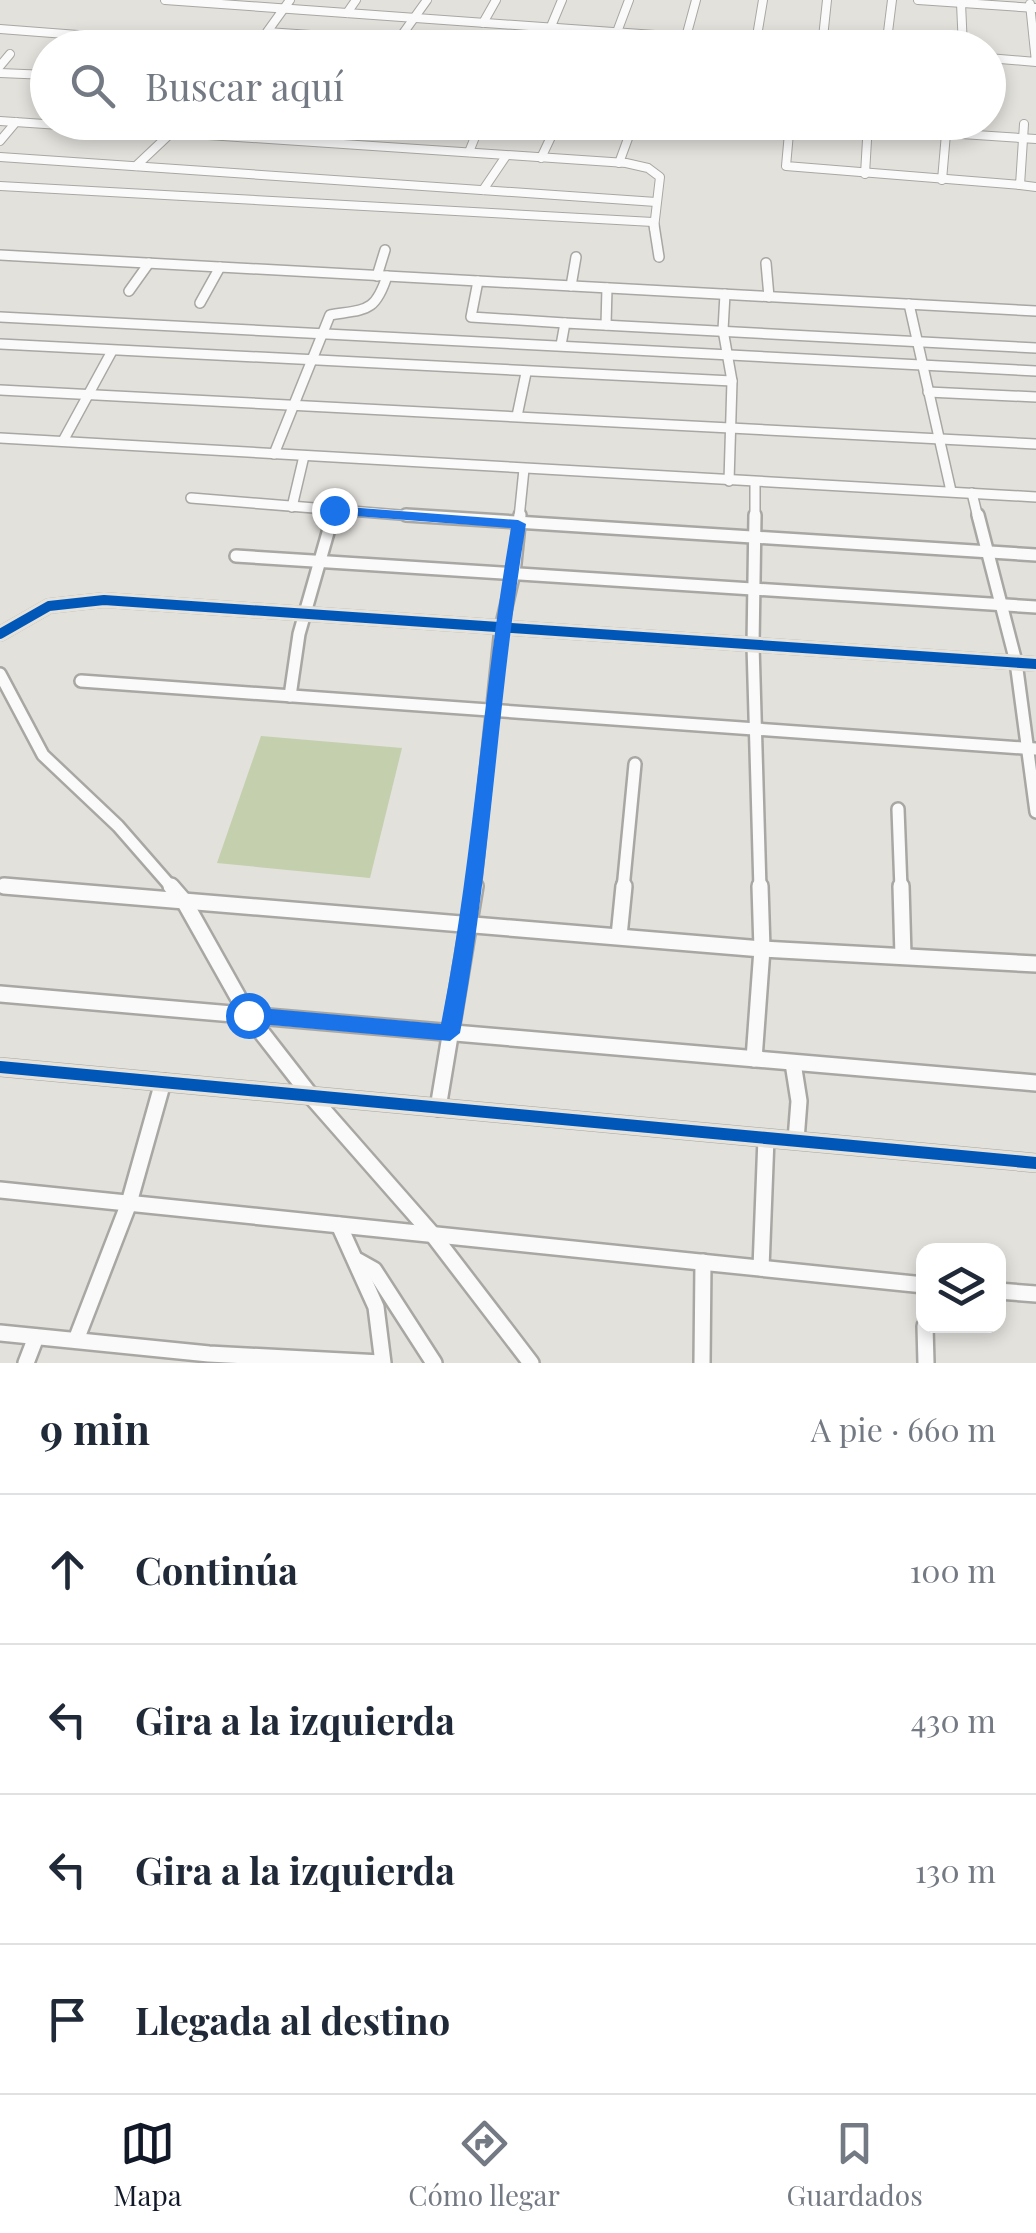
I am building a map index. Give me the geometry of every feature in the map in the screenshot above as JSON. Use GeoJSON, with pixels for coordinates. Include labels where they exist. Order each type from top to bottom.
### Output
{"type":"FeatureCollection","features":[{"type":"Feature","properties":{"kind":"street"},"geometry":{"type":"LineString","coordinates":[[165,0],[583,30]]}},
{"type":"Feature","properties":{"kind":"street"},"geometry":{"type":"LineString","coordinates":[[268,30],[290,0]]}},
{"type":"Feature","properties":{"kind":"street"},"geometry":{"type":"LineString","coordinates":[[347,12],[356,0]]}},
{"type":"Feature","properties":{"kind":"street"},"geometry":{"type":"LineString","coordinates":[[406,30],[427,0]]}},
{"type":"Feature","properties":{"kind":"street"},"geometry":{"type":"LineString","coordinates":[[484,23],[496,0]]}},
{"type":"Feature","properties":{"kind":"street"},"geometry":{"type":"LineString","coordinates":[[549,28],[562,0]]}},
{"type":"Feature","properties":{"kind":"street"},"geometry":{"type":"LineString","coordinates":[[618,30],[628,0]]}},
{"type":"Feature","properties":{"kind":"street"},"geometry":{"type":"LineString","coordinates":[[688,30],[696,0]]}},
{"type":"Feature","properties":{"kind":"street"},"geometry":{"type":"LineString","coordinates":[[758,30],[763,0]]}},
{"type":"Feature","properties":{"kind":"street"},"geometry":{"type":"LineString","coordinates":[[824,30],[827,0]]}},
{"type":"Feature","properties":{"kind":"street"},"geometry":{"type":"LineString","coordinates":[[888,30],[892,0]]}},
{"type":"Feature","properties":{"kind":"street"},"geometry":{"type":"LineString","coordinates":[[918,0],[1032,5],[1036,62],[1006,60]]}},
{"type":"Feature","properties":{"kind":"street"},"geometry":{"type":"LineString","coordinates":[[961,3],[962,30]]}},
{"type":"Feature","properties":{"kind":"street"},"geometry":{"type":"LineString","coordinates":[[0,29],[30,31]]}},
{"type":"Feature","properties":{"kind":"street"},"geometry":{"type":"LineString","coordinates":[[10,54],[0,69],[30,73]]}},
{"type":"Feature","properties":{"kind":"street"},"geometry":{"type":"LineString","coordinates":[[0,122],[30,123]]}},
{"type":"Feature","properties":{"kind":"street"},"geometry":{"type":"LineString","coordinates":[[0,141],[16,122]]}},
{"type":"Feature","properties":{"kind":"street"},"geometry":{"type":"LineString","coordinates":[[1020,186],[1024,124]]}},
{"type":"Feature","properties":{"kind":"street"},"geometry":{"type":"LineString","coordinates":[[1006,136],[1036,139]]}},
{"type":"Feature","properties":{"kind":"street"},"geometry":{"type":"LineString","coordinates":[[136,166],[164,140]]}},
{"type":"Feature","properties":{"kind":"street"},"geometry":{"type":"LineString","coordinates":[[296,140],[619,162],[658,172],[652,222],[659,257]]}},
{"type":"Feature","properties":{"kind":"street"},"geometry":{"type":"LineString","coordinates":[[389,146],[393,140]]}},
{"type":"Feature","properties":{"kind":"street"},"geometry":{"type":"LineString","coordinates":[[469,152],[473,140]]}},
{"type":"Feature","properties":{"kind":"street"},"geometry":{"type":"LineString","coordinates":[[541,158],[550,140]]}},
{"type":"Feature","properties":{"kind":"street"},"geometry":{"type":"LineString","coordinates":[[619,162],[627,140]]}},
{"type":"Feature","properties":{"kind":"street"},"geometry":{"type":"LineString","coordinates":[[788,140],[786,166],[1036,187]]}},
{"type":"Feature","properties":{"kind":"street"},"geometry":{"type":"LineString","coordinates":[[865,174],[867,140]]}},
{"type":"Feature","properties":{"kind":"street"},"geometry":{"type":"LineString","coordinates":[[942,180],[946,140]]}},
{"type":"Feature","properties":{"kind":"street"},"geometry":{"type":"LineString","coordinates":[[483,190],[506,156]]}},
{"type":"Feature","properties":{"kind":"street"},"geometry":{"type":"LineString","coordinates":[[0,157],[656,202]]}},
{"type":"Feature","properties":{"kind":"street"},"geometry":{"type":"LineString","coordinates":[[0,186],[652,222]]}},
{"type":"Feature","properties":{"kind":"street"},"geometry":{"type":"LineString","coordinates":[[274,454],[330,316],[368,309],[379,301],[385,250]]}},
{"type":"Feature","properties":{"kind":"street"},"geometry":{"type":"LineString","coordinates":[[0,255],[1036,311]]}},
{"type":"Feature","properties":{"kind":"street"},"geometry":{"type":"LineString","coordinates":[[571,286],[576,256]]}},
{"type":"Feature","properties":{"kind":"street"},"geometry":{"type":"LineString","coordinates":[[129,291],[150,263]]}},
{"type":"Feature","properties":{"kind":"street"},"geometry":{"type":"LineString","coordinates":[[766,263],[770,296]]}},
{"type":"Feature","properties":{"kind":"street"},"geometry":{"type":"LineString","coordinates":[[200,303],[220,267]]}},
{"type":"Feature","properties":{"kind":"street"},"geometry":{"type":"LineString","coordinates":[[478,282],[471,317],[1036,348]]}},
{"type":"Feature","properties":{"kind":"street"},"geometry":{"type":"LineString","coordinates":[[606,325],[607,288]]}},
{"type":"Feature","properties":{"kind":"street"},"geometry":{"type":"LineString","coordinates":[[725,294],[723,330],[732,381],[729,481]]}},
{"type":"Feature","properties":{"kind":"street"},"geometry":{"type":"LineString","coordinates":[[910,304],[936,440],[951,492]]}},
{"type":"Feature","properties":{"kind":"street"},"geometry":{"type":"LineString","coordinates":[[0,316],[1036,371]]}},
{"type":"Feature","properties":{"kind":"street"},"geometry":{"type":"LineString","coordinates":[[561,345],[565,323]]}},
{"type":"Feature","properties":{"kind":"street"},"geometry":{"type":"LineString","coordinates":[[0,344],[732,381]]}},
{"type":"Feature","properties":{"kind":"street"},"geometry":{"type":"LineString","coordinates":[[62,441],[112,351]]}},
{"type":"Feature","properties":{"kind":"street"},"geometry":{"type":"LineString","coordinates":[[517,416],[526,373]]}},
{"type":"Feature","properties":{"kind":"street"},"geometry":{"type":"LineString","coordinates":[[0,390],[1036,444]]}},
{"type":"Feature","properties":{"kind":"street"},"geometry":{"type":"LineString","coordinates":[[928,392],[1036,398]]}},
{"type":"Feature","properties":{"kind":"street"},"geometry":{"type":"LineString","coordinates":[[0,438],[1036,498]]}},
{"type":"Feature","properties":{"kind":"street"},"geometry":{"type":"LineString","coordinates":[[292,507],[304,456]]}},
{"type":"Feature","properties":{"kind":"street"},"geometry":{"type":"LineString","coordinates":[[438,1108],[471,922],[501,628],[514,572],[524,469]]}},
{"type":"Feature","properties":{"kind":"street"},"geometry":{"type":"LineString","coordinates":[[754,1060],[762,949],[752,644],[755,484]]}},
{"type":"Feature","properties":{"kind":"street"},"geometry":{"type":"LineString","coordinates":[[972,493],[1016,662],[1033,749],[1036,812]]}},
{"type":"Feature","properties":{"kind":"street"},"geometry":{"type":"LineString","coordinates":[[192,498],[518,524],[1036,556]]}},
{"type":"Feature","properties":{"kind":"street"},"geometry":{"type":"LineString","coordinates":[[290,696],[305,615],[334,510]]}},
{"type":"Feature","properties":{"kind":"street"},"geometry":{"type":"LineString","coordinates":[[236,556],[1036,608]]}},
{"type":"Feature","properties":{"kind":"street"},"geometry":{"type":"LineString","coordinates":[[0,634],[49,606],[75,602],[1036,664]]}},
{"type":"Feature","properties":{"kind":"street"},"geometry":{"type":"LineString","coordinates":[[0,674],[43,755],[118,826],[184,901],[248,1015],[311,1096],[433,1235],[531,1363]]}},
{"type":"Feature","properties":{"kind":"street"},"geometry":{"type":"LineString","coordinates":[[81,681],[1033,749]]}},
{"type":"Feature","properties":{"kind":"street"},"geometry":{"type":"LineString","coordinates":[[619,936],[635,764]]}},
{"type":"Feature","properties":{"kind":"street"},"geometry":{"type":"LineString","coordinates":[[898,809],[903,956]]}},
{"type":"Feature","properties":{"kind":"street"},"geometry":{"type":"LineString","coordinates":[[0,886],[762,949],[1036,964]]}},
{"type":"Feature","properties":{"kind":"street"},"geometry":{"type":"LineString","coordinates":[[0,994],[1036,1083]]}},
{"type":"Feature","properties":{"kind":"street"},"geometry":{"type":"LineString","coordinates":[[793,1063],[800,1101],[796,1140]]}},
{"type":"Feature","properties":{"kind":"street"},"geometry":{"type":"LineString","coordinates":[[0,1066],[1036,1163]]}},
{"type":"Feature","properties":{"kind":"street"},"geometry":{"type":"LineString","coordinates":[[76,1340],[129,1203],[163,1082]]}},
{"type":"Feature","properties":{"kind":"street"},"geometry":{"type":"LineString","coordinates":[[761,1268],[766,1138]]}},
{"type":"Feature","properties":{"kind":"street"},"geometry":{"type":"LineString","coordinates":[[0,1190],[916,1284]]}},
{"type":"Feature","properties":{"kind":"street"},"geometry":{"type":"LineString","coordinates":[[0,1333],[208,1359],[382,1363],[384,1325],[339,1225]]}},
{"type":"Feature","properties":{"kind":"street"},"geometry":{"type":"LineString","coordinates":[[358,1261],[374,1270],[434,1363]]}},
{"type":"Feature","properties":{"kind":"street"},"geometry":{"type":"LineString","coordinates":[[702,1363],[703,1262]]}},
{"type":"Feature","properties":{"kind":"street"},"geometry":{"type":"LineString","coordinates":[[1006,1292],[1036,1294]]}},
{"type":"Feature","properties":{"kind":"street"},"geometry":{"type":"LineString","coordinates":[[925,1333],[926,1363]]}},
{"type":"Feature","properties":{"kind":"street"},"geometry":{"type":"LineString","coordinates":[[26,1363],[36,1337]]}},
{"type":"Feature","properties":{"kind":"green space"},"geometry":{"type":"Polygon","coordinates":[[[261,736],[402,748],[370,878],[217,863],[261,736]]]}},
{"type":"Feature","properties":{"kind":"cycle path"},"geometry":{"type":"LineString","coordinates":[[0,634],[49,606],[104,600],[1036,664]]}},
{"type":"Feature","properties":{"kind":"cycle path"},"geometry":{"type":"LineString","coordinates":[[0,1067],[1036,1163]]}},
{"type":"Feature","properties":{"kind":"route"},"geometry":{"type":"LineString","coordinates":[[248,1015],[450,1033],[471,922],[501,628],[514,572],[518,524],[334,510]]}}]}
